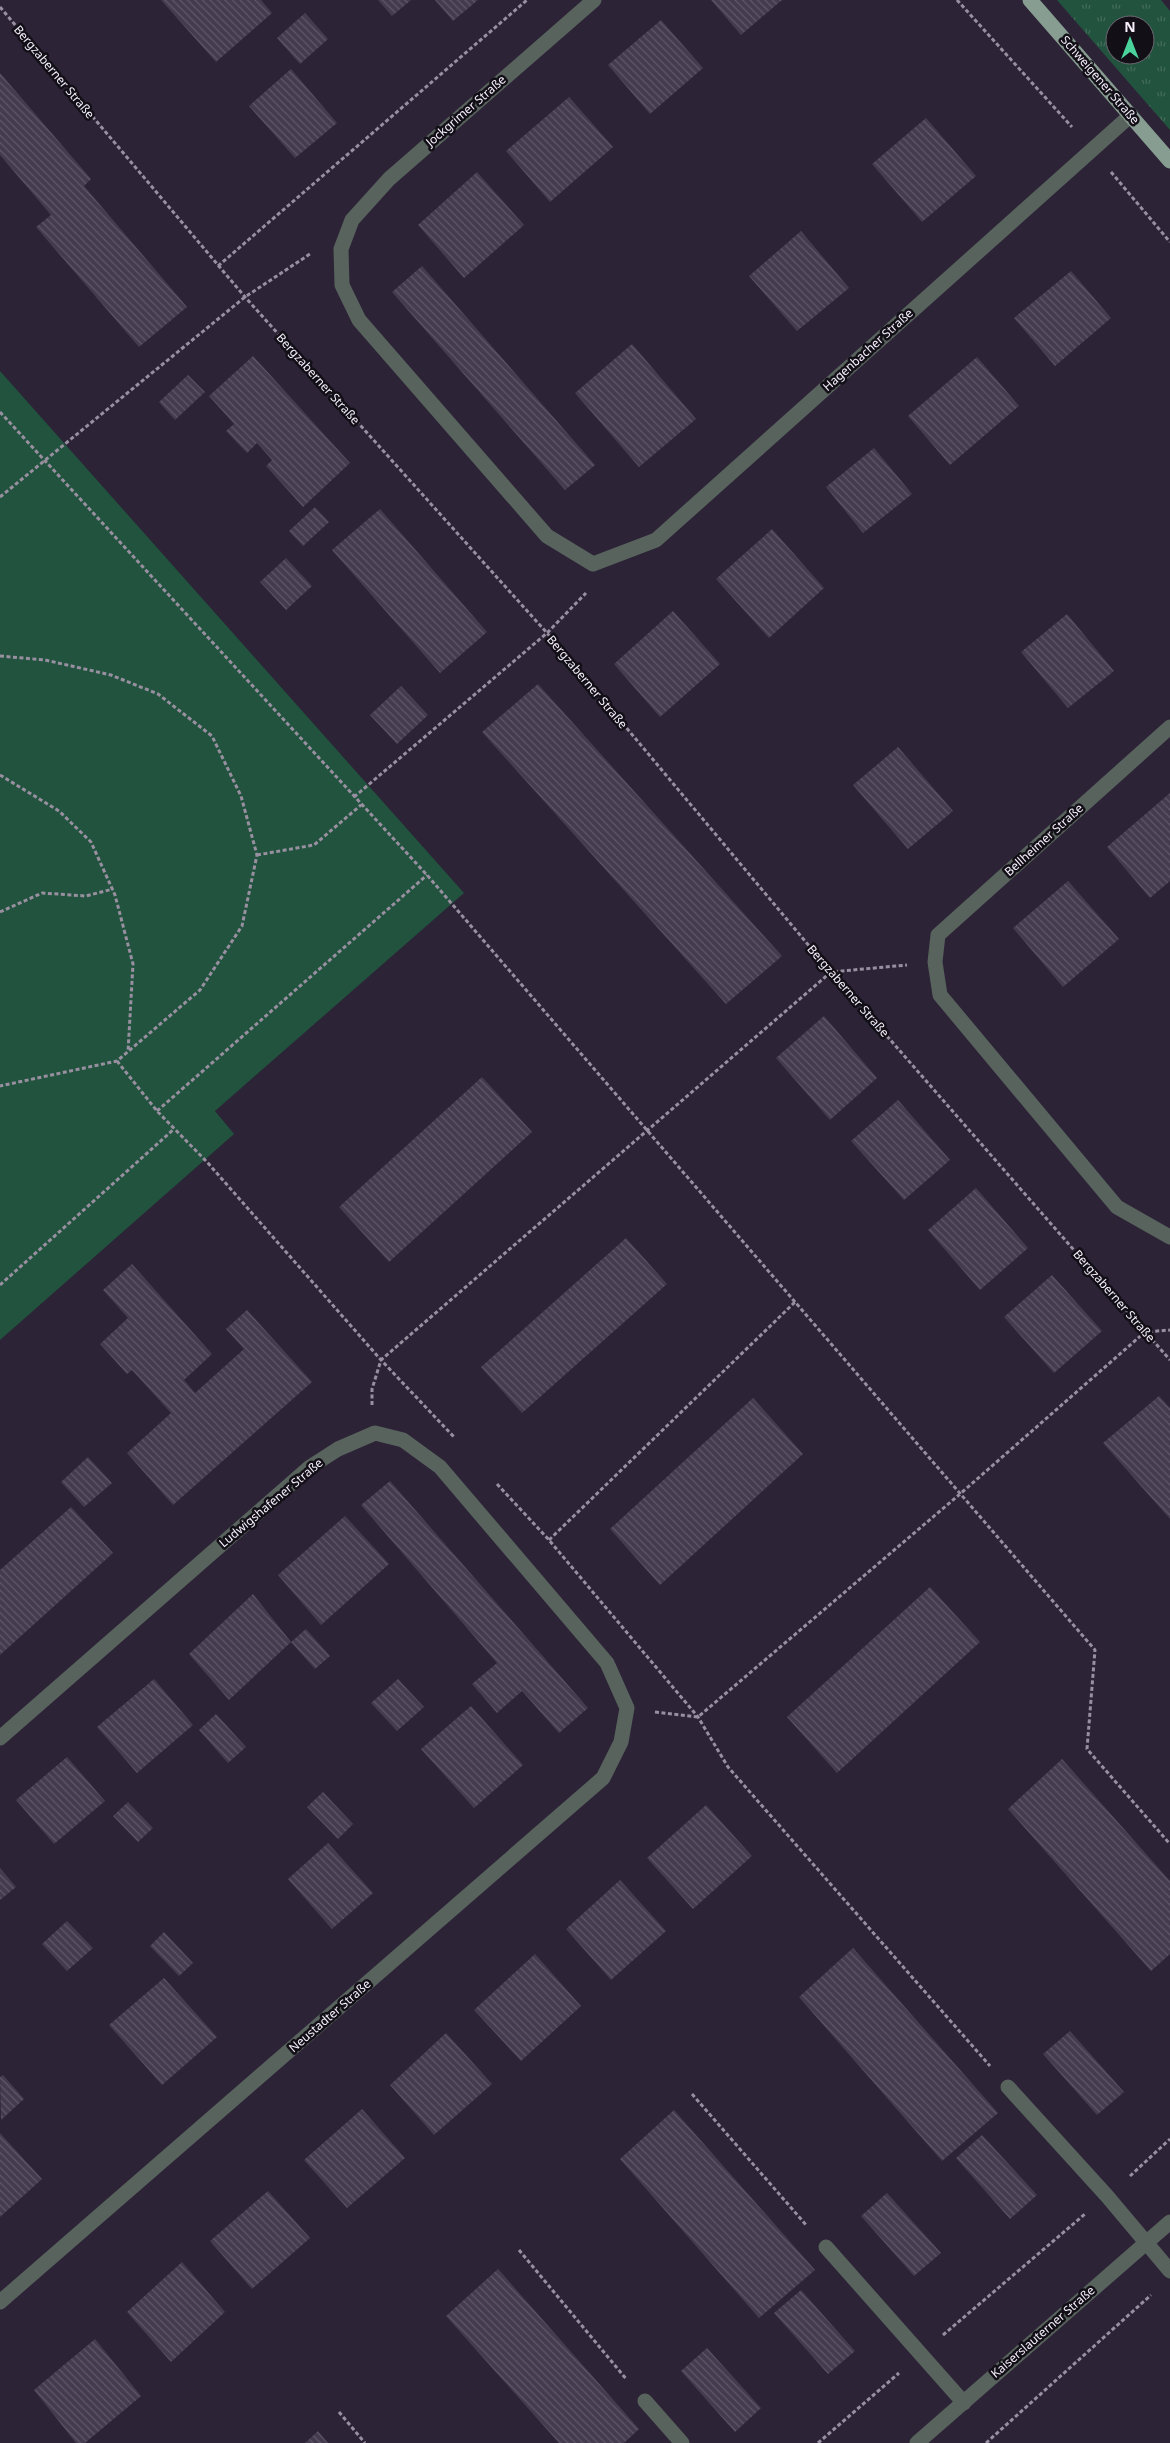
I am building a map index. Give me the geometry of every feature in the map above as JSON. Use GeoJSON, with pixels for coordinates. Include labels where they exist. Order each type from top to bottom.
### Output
{"type":"FeatureCollection","features":[{"type":"Feature","properties":{"kind":"main road","name":"Schweigener Straße"},"geometry":{"type":"LineString","coordinates":[[1030,0],[1170,161]]}},
{"type":"Feature","properties":{"kind":"street","name":"Jockgrimer Straße"},"geometry":{"type":"LineString","coordinates":[[346,230],[352,220],[389,179],[594,0]]}},
{"type":"Feature","properties":{"kind":"street","name":"Hagenbacher Straße"},"geometry":{"type":"LineString","coordinates":[[593,564],[656,540],[1131,115]]}},
{"type":"Feature","properties":{"kind":"street"},"geometry":{"type":"LineString","coordinates":[[346,230],[341,249],[342,285],[359,320],[547,536],[593,564]]}},
{"type":"Feature","properties":{"kind":"street","name":"Bellheimer Straße"},"geometry":{"type":"LineString","coordinates":[[935,962],[938,935],[1170,727]]}},
{"type":"Feature","properties":{"kind":"street"},"geometry":{"type":"LineString","coordinates":[[935,962],[940,995],[1117,1207],[1170,1237]]}},
{"type":"Feature","properties":{"kind":"street"},"geometry":{"type":"LineString","coordinates":[[375,1433],[403,1440],[440,1467],[607,1662],[628,1708]]}},
{"type":"Feature","properties":{"kind":"street","name":"Ludwigshafener Straße"},"geometry":{"type":"LineString","coordinates":[[0,1738],[310,1467],[338,1449],[375,1433]]}},
{"type":"Feature","properties":{"kind":"street","name":"Neustadter Straße"},"geometry":{"type":"LineString","coordinates":[[0,2302],[604,1778],[620,1742],[628,1708]]}},
{"type":"Feature","properties":{"kind":"street"},"geometry":{"type":"LineString","coordinates":[[1008,2087],[1107,2196],[1170,2271]]}},
{"type":"Feature","properties":{"kind":"street","name":"Kaiserslauterner Straße"},"geometry":{"type":"LineString","coordinates":[[917,2443],[1170,2222]]}},
{"type":"Feature","properties":{"kind":"street"},"geometry":{"type":"LineString","coordinates":[[826,2247],[964,2403]]}},
{"type":"Feature","properties":{"kind":"street"},"geometry":{"type":"LineString","coordinates":[[646,2401],[682,2443]]}},
{"type":"Feature","properties":{"kind":"path"},"geometry":{"type":"LineString","coordinates":[[218,266],[527,0]]}},
{"type":"Feature","properties":{"kind":"path"},"geometry":{"type":"LineString","coordinates":[[957,0],[1092,148],[1170,242]]}},
{"type":"Feature","properties":{"kind":"path","name":"Bergzaberner Straße"},"geometry":{"type":"LineString","coordinates":[[0,7],[218,266],[547,633],[831,972],[1170,1360]]}},
{"type":"Feature","properties":{"kind":"path"},"geometry":{"type":"LineString","coordinates":[[0,497],[245,297],[346,230]]}},
{"type":"Feature","properties":{"kind":"path"},"geometry":{"type":"LineString","coordinates":[[0,412],[427,875],[1095,1650],[1087,1749],[1170,1844]]}},
{"type":"Feature","properties":{"kind":"path"},"geometry":{"type":"LineString","coordinates":[[354,797],[547,633],[590,589],[593,564]]}},
{"type":"Feature","properties":{"kind":"path"},"geometry":{"type":"LineString","coordinates":[[0,656],[45,660],[111,675],[158,694],[212,736],[241,796],[257,855],[242,926],[200,990],[117,1061],[0,1086]]}},
{"type":"Feature","properties":{"kind":"path"},"geometry":{"type":"LineString","coordinates":[[0,774],[59,811],[91,842],[113,889],[132,964],[128,1052]]}},
{"type":"Feature","properties":{"kind":"path"},"geometry":{"type":"LineString","coordinates":[[257,855],[314,845],[361,805]]}},
{"type":"Feature","properties":{"kind":"path"},"geometry":{"type":"LineString","coordinates":[[157,1110],[427,875]]}},
{"type":"Feature","properties":{"kind":"path"},"geometry":{"type":"LineString","coordinates":[[0,912],[42,893],[86,896],[113,889]]}},
{"type":"Feature","properties":{"kind":"path"},"geometry":{"type":"LineString","coordinates":[[375,1433],[372,1389],[381,1360],[831,972],[935,962]]}},
{"type":"Feature","properties":{"kind":"path"},"geometry":{"type":"LineString","coordinates":[[117,1061],[157,1110],[207,1162],[381,1360],[455,1439]]}},
{"type":"Feature","properties":{"kind":"path"},"geometry":{"type":"LineString","coordinates":[[0,1285],[174,1129]]}},
{"type":"Feature","properties":{"kind":"path"},"geometry":{"type":"LineString","coordinates":[[549,1540],[795,1302]]}},
{"type":"Feature","properties":{"kind":"path"},"geometry":{"type":"LineString","coordinates":[[628,1708],[698,1717],[960,1494],[1146,1332],[1170,1330]]}},
{"type":"Feature","properties":{"kind":"path"},"geometry":{"type":"LineString","coordinates":[[496,1482],[549,1540],[698,1717],[728,1767],[1008,2087]]}},
{"type":"Feature","properties":{"kind":"path"},"geometry":{"type":"LineString","coordinates":[[692,2094],[826,2247]]}},
{"type":"Feature","properties":{"kind":"path"},"geometry":{"type":"LineString","coordinates":[[818,2443],[1107,2196],[1170,2139]]}},
{"type":"Feature","properties":{"kind":"path"},"geometry":{"type":"LineString","coordinates":[[519,2250],[646,2401]]}},
{"type":"Feature","properties":{"kind":"path"},"geometry":{"type":"LineString","coordinates":[[986,2443],[1155,2291]]}},
{"type":"Feature","properties":{"kind":"path"},"geometry":{"type":"LineString","coordinates":[[339,2412],[365,2443]]}},
{"type":"Feature","properties":{"kind":"green space"},"geometry":{"type":"Polygon","coordinates":[[[1057,0],[1161,0],[1170,11],[1170,130],[1114,65],[1155,65],[1155,15],[1105,15],[1105,55],[1057,0]]]}},
{"type":"Feature","properties":{"kind":"green space"},"geometry":{"type":"Polygon","coordinates":[[[0,371],[464,893],[215,1111],[234,1134],[0,1340],[0,371]]]}},
{"type":"Feature","properties":{"kind":"building"},"geometry":{"type":"Polygon","coordinates":[[[161,0],[261,0],[272,13],[216,62],[161,0]]]}},
{"type":"Feature","properties":{"kind":"building"},"geometry":{"type":"Polygon","coordinates":[[[378,0],[411,0],[392,16],[378,0]]]}},
{"type":"Feature","properties":{"kind":"building"},"geometry":{"type":"Polygon","coordinates":[[[435,0],[478,0],[453,21],[435,0]]]}},
{"type":"Feature","properties":{"kind":"building"},"geometry":{"type":"Polygon","coordinates":[[[711,0],[782,0],[741,35],[711,0]]]}},
{"type":"Feature","properties":{"kind":"building"},"geometry":{"type":"Polygon","coordinates":[[[305,13],[328,39],[300,64],[277,38],[305,13]]]}},
{"type":"Feature","properties":{"kind":"building"},"geometry":{"type":"Polygon","coordinates":[[[661,20],[703,68],[650,114],[608,65],[661,20]]]}},
{"type":"Feature","properties":{"kind":"building"},"geometry":{"type":"Polygon","coordinates":[[[291,69],[337,123],[295,158],[249,106],[291,69]]]}},
{"type":"Feature","properties":{"kind":"building"},"geometry":{"type":"Polygon","coordinates":[[[0,73],[91,179],[84,186],[187,307],[139,347],[36,227],[51,215],[0,155],[0,73]]]}},
{"type":"Feature","properties":{"kind":"building"},"geometry":{"type":"Polygon","coordinates":[[[569,97],[613,147],[550,202],[506,151],[569,97]]]}},
{"type":"Feature","properties":{"kind":"building"},"geometry":{"type":"Polygon","coordinates":[[[926,118],[976,176],[922,222],[872,164],[926,118]]]}},
{"type":"Feature","properties":{"kind":"building"},"geometry":{"type":"Polygon","coordinates":[[[477,172],[524,225],[464,278],[418,225],[477,172]]]}},
{"type":"Feature","properties":{"kind":"building"},"geometry":{"type":"Polygon","coordinates":[[[801,231],[849,288],[797,331],[749,276],[801,231]]]}},
{"type":"Feature","properties":{"kind":"building"},"geometry":{"type":"Polygon","coordinates":[[[422,266],[595,465],[565,490],[392,292],[422,266]]]}},
{"type":"Feature","properties":{"kind":"building"},"geometry":{"type":"Polygon","coordinates":[[[1071,271],[1111,318],[1055,366],[1014,318],[1071,271]]]}},
{"type":"Feature","properties":{"kind":"building"},"geometry":{"type":"Polygon","coordinates":[[[632,344],[696,419],[639,467],[575,393],[632,344]]]}},
{"type":"Feature","properties":{"kind":"building"},"geometry":{"type":"Polygon","coordinates":[[[253,356],[350,463],[303,507],[266,466],[272,460],[257,443],[247,453],[226,431],[234,424],[209,396],[253,356]]]}},
{"type":"Feature","properties":{"kind":"building"},"geometry":{"type":"Polygon","coordinates":[[[977,357],[1019,406],[950,465],[908,416],[977,357]]]}},
{"type":"Feature","properties":{"kind":"building"},"geometry":{"type":"Polygon","coordinates":[[[188,375],[205,392],[175,420],[159,402],[188,375]]]}},
{"type":"Feature","properties":{"kind":"building"},"geometry":{"type":"Polygon","coordinates":[[[874,448],[912,494],[863,533],[826,487],[874,448]]]}},
{"type":"Feature","properties":{"kind":"building"},"geometry":{"type":"Polygon","coordinates":[[[315,507],[329,522],[303,546],[289,531],[315,507]]]}},
{"type":"Feature","properties":{"kind":"building"},"geometry":{"type":"Polygon","coordinates":[[[380,509],[487,632],[440,673],[332,550],[380,509]]]}},
{"type":"Feature","properties":{"kind":"building"},"geometry":{"type":"Polygon","coordinates":[[[772,529],[824,588],[769,638],[716,579],[772,529]]]}},
{"type":"Feature","properties":{"kind":"building"},"geometry":{"type":"Polygon","coordinates":[[[286,558],[312,586],[286,610],[260,582],[286,558]]]}},
{"type":"Feature","properties":{"kind":"building"},"geometry":{"type":"Polygon","coordinates":[[[673,611],[720,664],[660,717],[614,664],[673,611]]]}},
{"type":"Feature","properties":{"kind":"building"},"geometry":{"type":"Polygon","coordinates":[[[1067,614],[1114,671],[1068,708],[1021,652],[1067,614]]]}},
{"type":"Feature","properties":{"kind":"building"},"geometry":{"type":"Polygon","coordinates":[[[538,684],[782,956],[726,1004],[482,732],[538,684]]]}},
{"type":"Feature","properties":{"kind":"building"},"geometry":{"type":"Polygon","coordinates":[[[401,686],[428,715],[397,744],[370,715],[401,686]]]}},
{"type":"Feature","properties":{"kind":"building"},"geometry":{"type":"Polygon","coordinates":[[[898,747],[953,811],[908,849],[853,785],[898,747]]]}},
{"type":"Feature","properties":{"kind":"building"},"geometry":{"type":"Polygon","coordinates":[[[1170,793],[1170,881],[1150,898],[1107,847],[1170,793]]]}},
{"type":"Feature","properties":{"kind":"building"},"geometry":{"type":"Polygon","coordinates":[[[1068,881],[1119,939],[1063,987],[1013,928],[1068,881]]]}},
{"type":"Feature","properties":{"kind":"building"},"geometry":{"type":"Polygon","coordinates":[[[824,1016],[877,1078],[830,1120],[776,1058],[824,1016]]]}},
{"type":"Feature","properties":{"kind":"building"},"geometry":{"type":"Polygon","coordinates":[[[482,1077],[532,1132],[389,1262],[339,1207],[482,1077]]]}},
{"type":"Feature","properties":{"kind":"building"},"geometry":{"type":"Polygon","coordinates":[[[898,1100],[950,1160],[904,1200],[851,1141],[898,1100]]]}},
{"type":"Feature","properties":{"kind":"building"},"geometry":{"type":"Polygon","coordinates":[[[976,1188],[1028,1248],[980,1290],[928,1230],[976,1188]]]}},
{"type":"Feature","properties":{"kind":"building"},"geometry":{"type":"Polygon","coordinates":[[[626,1238],[667,1284],[522,1413],[481,1367],[626,1238]]]}},
{"type":"Feature","properties":{"kind":"building"},"geometry":{"type":"Polygon","coordinates":[[[132,1264],[212,1354],[184,1380],[195,1393],[244,1349],[226,1329],[247,1310],[312,1382],[173,1505],[127,1453],[171,1413],[132,1370],[127,1374],[100,1344],[128,1318],[103,1290],[132,1264]]]}},
{"type":"Feature","properties":{"kind":"building"},"geometry":{"type":"Polygon","coordinates":[[[1052,1275],[1102,1331],[1054,1373],[1004,1317],[1052,1275]]]}},
{"type":"Feature","properties":{"kind":"building"},"geometry":{"type":"Polygon","coordinates":[[[1159,1396],[1170,1408],[1170,1519],[1103,1443],[1159,1396]]]}},
{"type":"Feature","properties":{"kind":"building"},"geometry":{"type":"Polygon","coordinates":[[[753,1398],[803,1454],[660,1585],[610,1529],[753,1398]]]}},
{"type":"Feature","properties":{"kind":"building"},"geometry":{"type":"Polygon","coordinates":[[[88,1457],[112,1483],[84,1507],[61,1482],[88,1457]]]}},
{"type":"Feature","properties":{"kind":"building"},"geometry":{"type":"Polygon","coordinates":[[[390,1481],[588,1708],[559,1733],[522,1691],[497,1713],[472,1684],[497,1663],[361,1505],[390,1481]]]}},
{"type":"Feature","properties":{"kind":"building"},"geometry":{"type":"Polygon","coordinates":[[[71,1507],[113,1553],[0,1655],[0,1570],[71,1507]]]}},
{"type":"Feature","properties":{"kind":"building"},"geometry":{"type":"Polygon","coordinates":[[[345,1516],[389,1564],[321,1625],[278,1575],[345,1516]]]}},
{"type":"Feature","properties":{"kind":"building"},"geometry":{"type":"Polygon","coordinates":[[[930,1587],[980,1642],[837,1773],[787,1717],[930,1587]]]}},
{"type":"Feature","properties":{"kind":"building"},"geometry":{"type":"Polygon","coordinates":[[[253,1594],[291,1642],[229,1700],[189,1654],[253,1594]]]}},
{"type":"Feature","properties":{"kind":"building"},"geometry":{"type":"Polygon","coordinates":[[[306,1629],[330,1656],[315,1669],[291,1642],[306,1629]]]}},
{"type":"Feature","properties":{"kind":"building"},"geometry":{"type":"Polygon","coordinates":[[[154,1679],[193,1725],[137,1773],[97,1727],[154,1679]]]}},
{"type":"Feature","properties":{"kind":"building"},"geometry":{"type":"Polygon","coordinates":[[[398,1679],[424,1707],[397,1731],[371,1703],[398,1679]]]}},
{"type":"Feature","properties":{"kind":"building"},"geometry":{"type":"Polygon","coordinates":[[[471,1706],[523,1765],[474,1808],[421,1749],[471,1706]]]}},
{"type":"Feature","properties":{"kind":"building"},"geometry":{"type":"Polygon","coordinates":[[[216,1714],[246,1747],[228,1763],[199,1730],[216,1714]]]}},
{"type":"Feature","properties":{"kind":"building"},"geometry":{"type":"Polygon","coordinates":[[[67,1757],[105,1801],[54,1844],[16,1800],[67,1757]]]}},
{"type":"Feature","properties":{"kind":"building"},"geometry":{"type":"Polygon","coordinates":[[[1062,1759],[1170,1881],[1170,1954],[1151,1971],[1008,1809],[1062,1759]]]}},
{"type":"Feature","properties":{"kind":"building"},"geometry":{"type":"Polygon","coordinates":[[[323,1792],[353,1824],[338,1839],[307,1807],[323,1792]]]}},
{"type":"Feature","properties":{"kind":"building"},"geometry":{"type":"Polygon","coordinates":[[[128,1802],[153,1828],[138,1842],[113,1816],[128,1802]]]}},
{"type":"Feature","properties":{"kind":"building"},"geometry":{"type":"Polygon","coordinates":[[[706,1805],[752,1856],[693,1909],[647,1858],[706,1805]]]}},
{"type":"Feature","properties":{"kind":"building"},"geometry":{"type":"Polygon","coordinates":[[[328,1843],[373,1893],[332,1929],[288,1879],[328,1843]]]}},
{"type":"Feature","properties":{"kind":"building"},"geometry":{"type":"Polygon","coordinates":[[[0,1868],[16,1887],[0,1900],[0,1868]]]}},
{"type":"Feature","properties":{"kind":"building"},"geometry":{"type":"Polygon","coordinates":[[[620,1880],[666,1931],[611,1980],[566,1929],[620,1880]]]}},
{"type":"Feature","properties":{"kind":"building"},"geometry":{"type":"Polygon","coordinates":[[[67,1921],[93,1948],[67,1971],[42,1944],[67,1921]]]}},
{"type":"Feature","properties":{"kind":"building"},"geometry":{"type":"Polygon","coordinates":[[[164,1932],[193,1963],[179,1976],[150,1946],[164,1932]]]}},
{"type":"Feature","properties":{"kind":"building"},"geometry":{"type":"Polygon","coordinates":[[[853,1948],[998,2113],[942,2161],[799,1997],[853,1948]]]}},
{"type":"Feature","properties":{"kind":"building"},"geometry":{"type":"Polygon","coordinates":[[[535,1954],[581,2006],[521,2061],[474,2010],[535,1954]]]}},
{"type":"Feature","properties":{"kind":"building"},"geometry":{"type":"Polygon","coordinates":[[[164,1978],[217,2037],[162,2085],[109,2025],[164,1978]]]}},
{"type":"Feature","properties":{"kind":"building"},"geometry":{"type":"Polygon","coordinates":[[[1070,2031],[1124,2092],[1097,2115],[1043,2054],[1070,2031]]]}},
{"type":"Feature","properties":{"kind":"building"},"geometry":{"type":"Polygon","coordinates":[[[446,2033],[492,2084],[434,2135],[390,2085],[446,2033]]]}},
{"type":"Feature","properties":{"kind":"building"},"geometry":{"type":"Polygon","coordinates":[[[3,2075],[24,2099],[1,2120],[0,2077],[3,2075]]]}},
{"type":"Feature","properties":{"kind":"building"},"geometry":{"type":"Polygon","coordinates":[[[362,2109],[405,2158],[347,2208],[304,2160],[362,2109]]]}},
{"type":"Feature","properties":{"kind":"building"},"geometry":{"type":"Polygon","coordinates":[[[674,2110],[815,2270],[759,2318],[620,2159],[674,2110]]]}},
{"type":"Feature","properties":{"kind":"building"},"geometry":{"type":"Polygon","coordinates":[[[0,2133],[42,2179],[0,2217],[0,2133]]]}},
{"type":"Feature","properties":{"kind":"building"},"geometry":{"type":"Polygon","coordinates":[[[982,2135],[1037,2195],[1010,2219],[956,2158],[982,2135]]]}},
{"type":"Feature","properties":{"kind":"building"},"geometry":{"type":"Polygon","coordinates":[[[268,2191],[310,2238],[252,2289],[210,2241],[268,2191]]]}},
{"type":"Feature","properties":{"kind":"building"},"geometry":{"type":"Polygon","coordinates":[[[887,2193],[941,2253],[914,2276],[861,2216],[887,2193]]]}},
{"type":"Feature","properties":{"kind":"building"},"geometry":{"type":"Polygon","coordinates":[[[182,2262],[225,2312],[171,2362],[127,2312],[182,2262]]]}},
{"type":"Feature","properties":{"kind":"building"},"geometry":{"type":"Polygon","coordinates":[[[498,2269],[639,2429],[624,2443],[559,2443],[446,2316],[498,2269]]]}},
{"type":"Feature","properties":{"kind":"building"},"geometry":{"type":"Polygon","coordinates":[[[801,2290],[855,2351],[828,2374],[774,2313],[801,2290]]]}},
{"type":"Feature","properties":{"kind":"building"},"geometry":{"type":"Polygon","coordinates":[[[95,2339],[141,2396],[85,2443],[76,2443],[34,2390],[95,2339]]]}},
{"type":"Feature","properties":{"kind":"building"},"geometry":{"type":"Polygon","coordinates":[[[707,2348],[761,2408],[735,2432],[681,2371],[707,2348]]]}},
{"type":"Feature","properties":{"kind":"building"},"geometry":{"type":"Polygon","coordinates":[[[318,2431],[328,2443],[305,2443],[318,2431]]]}}]}
